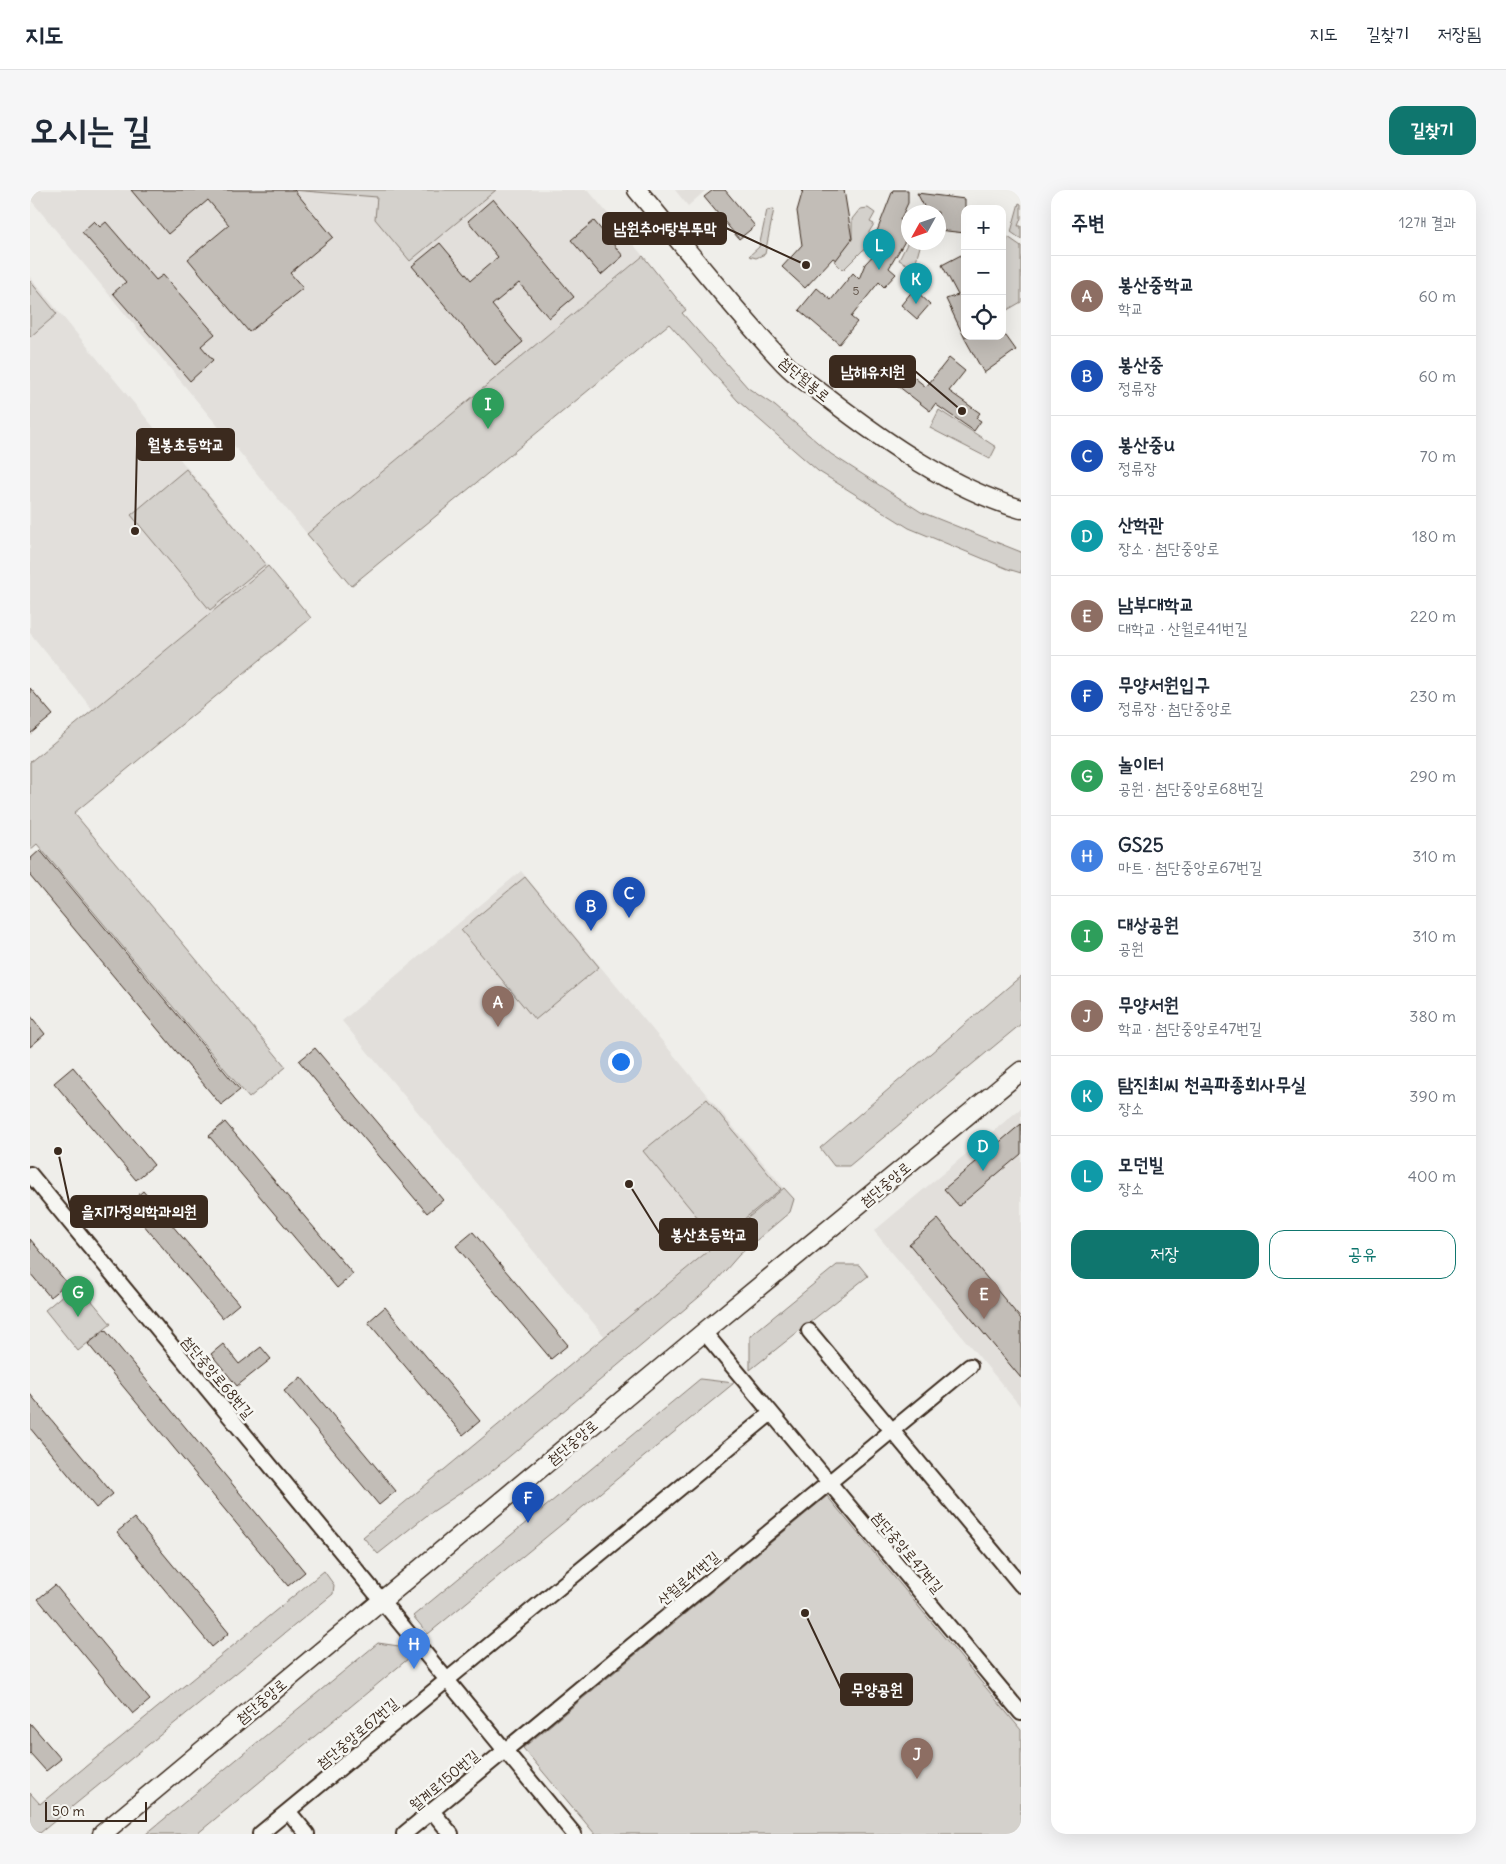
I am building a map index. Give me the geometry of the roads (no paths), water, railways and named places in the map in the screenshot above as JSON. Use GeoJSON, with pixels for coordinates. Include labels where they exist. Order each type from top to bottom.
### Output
{"type":"FeatureCollection","features":[{"type":"Feature","properties":{"kind":"street","name":"첨단월봉로"},"geometry":{"type":"LineString","coordinates":[[636,190],[785,364],[799,377],[866,428],[926,465],[997,502],[1021,509]]}},
{"type":"Feature","properties":{"kind":"street","name":"첨단중앙로"},"geometry":{"type":"LineString","coordinates":[[102,1834],[704,1332],[1021,1071]]}},
{"type":"Feature","properties":{"kind":"street","name":"첨단중앙로68번길"},"geometry":{"type":"LineString","coordinates":[[30,1174],[381,1601]]}},
{"type":"Feature","properties":{"kind":"street"},"geometry":{"type":"LineString","coordinates":[[809,1331],[1021,1585]]}},
{"type":"Feature","properties":{"kind":"street","name":"첨단중앙로47번길"},"geometry":{"type":"LineString","coordinates":[[704,1332],[1021,1712]]}},
{"type":"Feature","properties":{"kind":"street","name":"산월로41번길"},"geometry":{"type":"LineString","coordinates":[[504,1751],[970,1366]]}},
{"type":"Feature","properties":{"kind":"street","name":"첨단중앙로67번길"},"geometry":{"type":"LineString","coordinates":[[260,1834],[771,1413]]}},
{"type":"Feature","properties":{"kind":"street"},"geometry":{"type":"LineString","coordinates":[[381,1601],[574,1834]]}},
{"type":"Feature","properties":{"kind":"street","name":"월계로150번길"},"geometry":{"type":"LineString","coordinates":[[404,1834],[504,1751]]}},
{"type":"Feature","properties":{"kind":"street"},"geometry":{"type":"LineString","coordinates":[[288,1811],[307,1834]]}},
{"type":"Feature","properties":{"kind":"street"},"geometry":{"type":"LineString","coordinates":[[432,1811],[451,1834]]}},
{"type":"Feature","properties":{"kind":"place","name":"남원추어탕부뚜막"},"geometry":{"type":"Point","coordinates":[806,265]}},
{"type":"Feature","properties":{"kind":"place","name":"모던빌"},"geometry":{"type":"Point","coordinates":[879,270]}},
{"type":"Feature","properties":{"kind":"place","name":"탐진최씨 천곡파종회사무실"},"geometry":{"type":"Point","coordinates":[916,304]}},
{"type":"Feature","properties":{"kind":"place","name":"남해유치원"},"geometry":{"type":"Point","coordinates":[962,411]}},
{"type":"Feature","properties":{"kind":"place","name":"대상공원"},"geometry":{"type":"Point","coordinates":[488,429]}},
{"type":"Feature","properties":{"kind":"place","name":"월봉초등학교"},"geometry":{"type":"Point","coordinates":[135,531]}},
{"type":"Feature","properties":{"kind":"place","name":"봉산중u"},"geometry":{"type":"Point","coordinates":[629,918]}},
{"type":"Feature","properties":{"kind":"place","name":"봉산중"},"geometry":{"type":"Point","coordinates":[591,931]}},
{"type":"Feature","properties":{"kind":"place","name":"봉산중학교"},"geometry":{"type":"Point","coordinates":[498,1027]}},
{"type":"Feature","properties":{"kind":"place","name":"을지가정의학과의원"},"geometry":{"type":"Point","coordinates":[58,1151]}},
{"type":"Feature","properties":{"kind":"place","name":"산학관"},"geometry":{"type":"Point","coordinates":[983,1171]}},
{"type":"Feature","properties":{"kind":"place","name":"봉산초등학교"},"geometry":{"type":"Point","coordinates":[629,1184]}},
{"type":"Feature","properties":{"kind":"place","name":"놀이터"},"geometry":{"type":"Point","coordinates":[78,1317]}},
{"type":"Feature","properties":{"kind":"place","name":"남부대학교"},"geometry":{"type":"Point","coordinates":[984,1319]}},
{"type":"Feature","properties":{"kind":"place","name":"무양서원입구"},"geometry":{"type":"Point","coordinates":[528,1523]}},
{"type":"Feature","properties":{"kind":"place","name":"무양공원"},"geometry":{"type":"Point","coordinates":[805,1613]}},
{"type":"Feature","properties":{"kind":"place","name":"GS25"},"geometry":{"type":"Point","coordinates":[414,1669]}},
{"type":"Feature","properties":{"kind":"place","name":"무양서원"},"geometry":{"type":"Point","coordinates":[917,1779]}}]}
